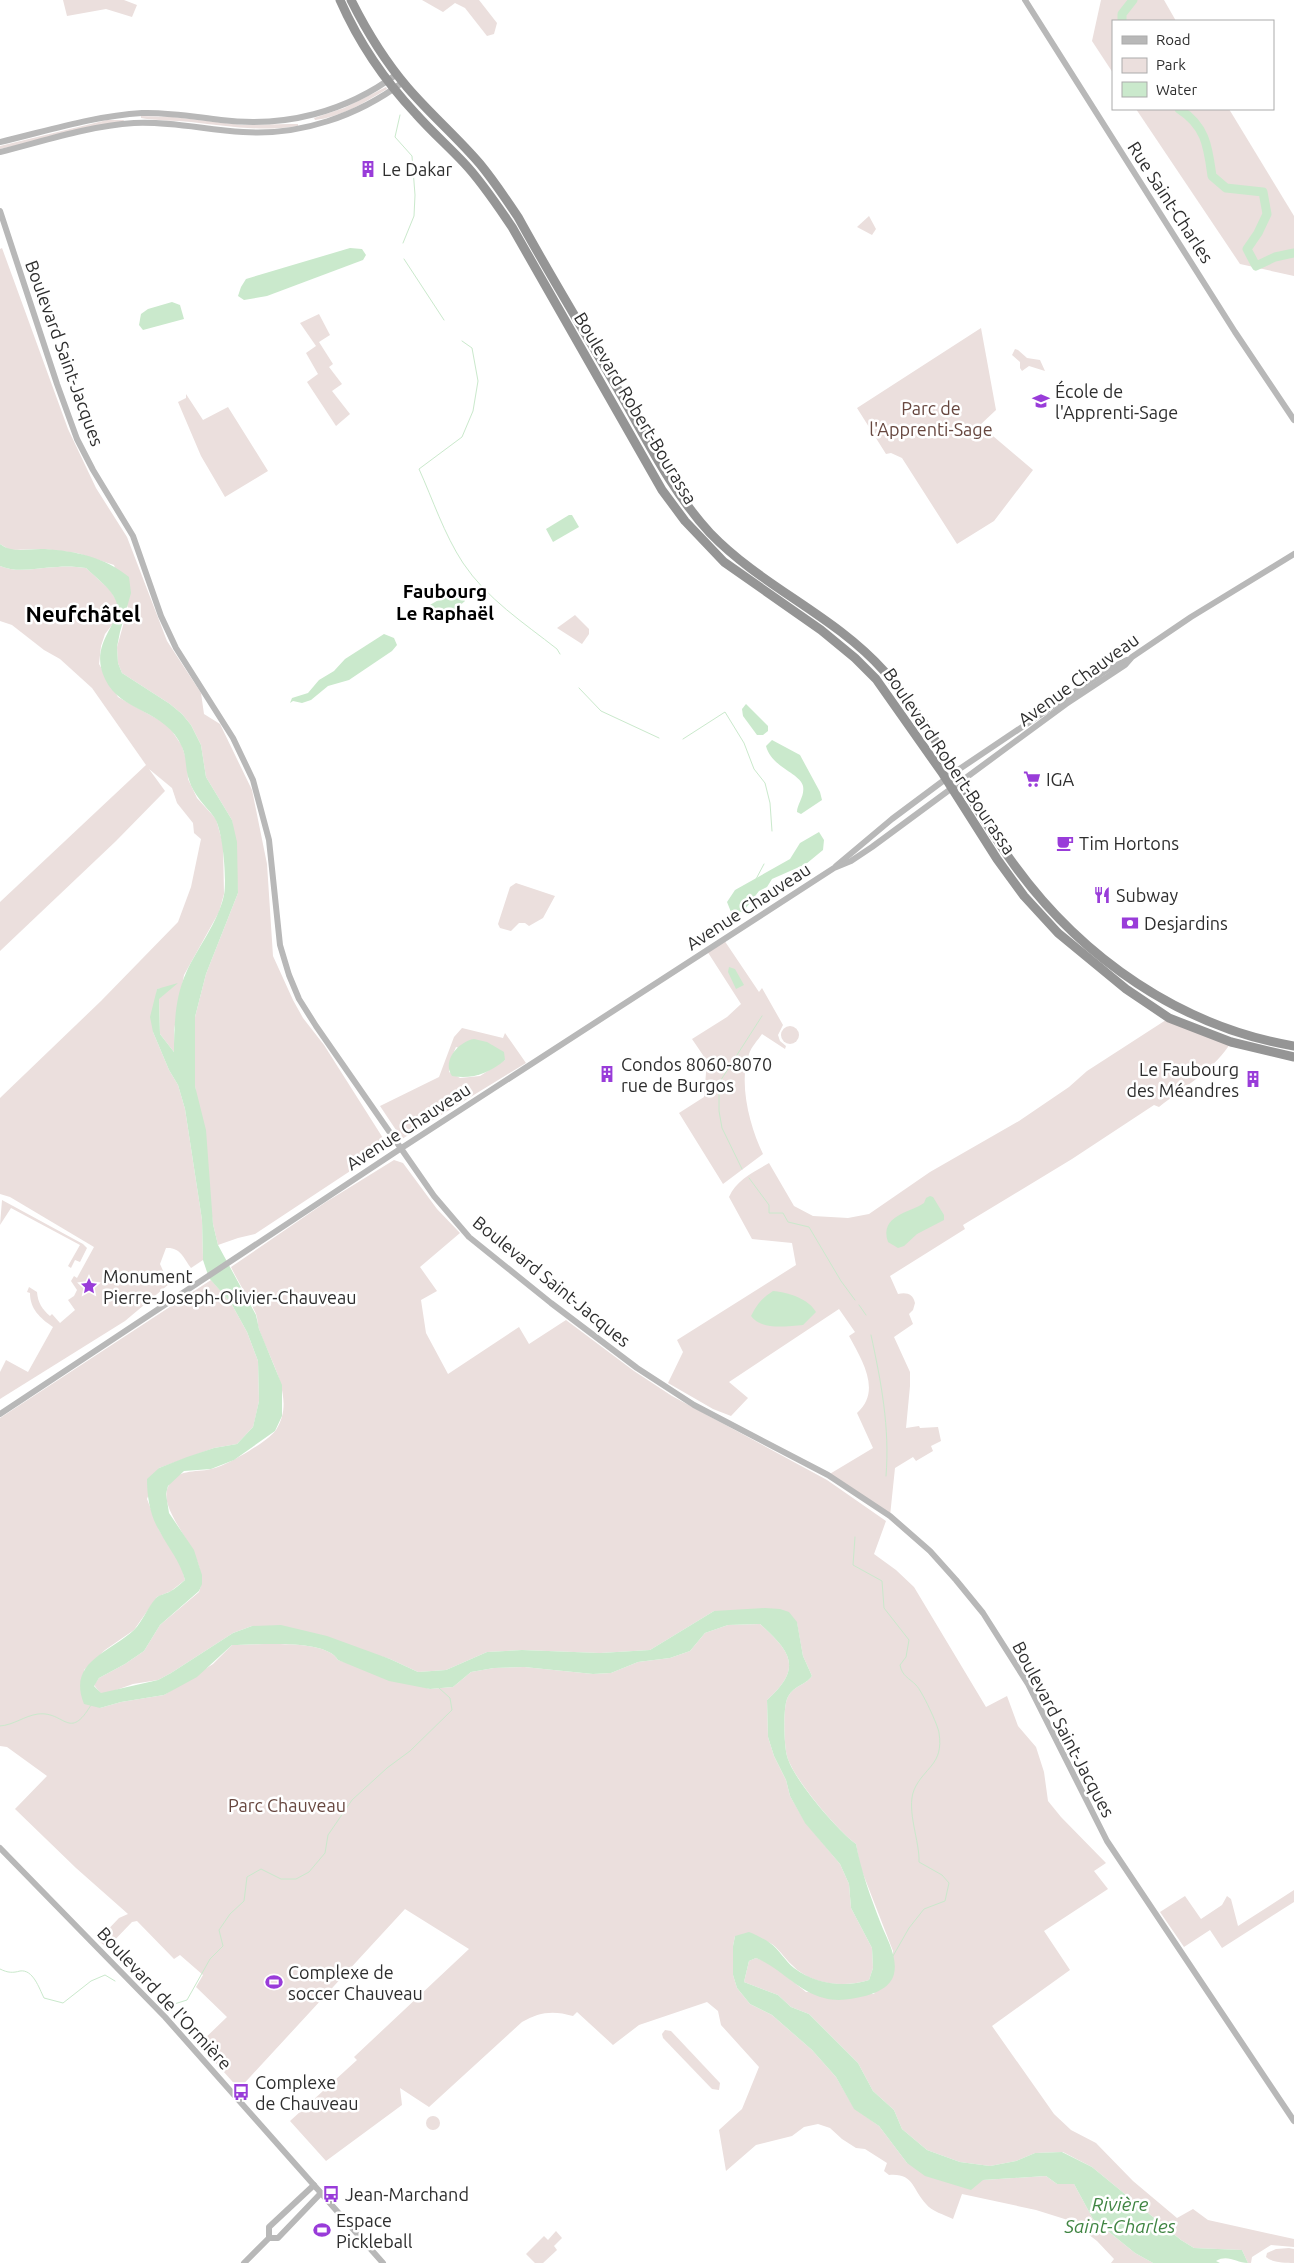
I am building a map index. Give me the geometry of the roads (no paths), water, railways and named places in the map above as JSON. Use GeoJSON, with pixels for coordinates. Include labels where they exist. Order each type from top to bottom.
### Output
{"type":"FeatureCollection","features":[{"type":"Feature","properties":{"kind":"highway","name":"Boulevard Robert-Bourassa"},"geometry":{"type":"LineString","coordinates":[[340,0],[368,52],[394,89],[417,116],[464,163],[503,213],[662,490],[684,521],[724,562],[810,622],[860,663],[876,679],[894,702],[1024,896],[1058,934],[1092,962],[1169,1018],[1231,1042],[1294,1058]]}},
{"type":"Feature","properties":{"kind":"highway","name":"Boulevard Robert-Bourassa"},"geometry":{"type":"LineString","coordinates":[[352,0],[369,32],[403,82],[439,124],[476,159],[499,188],[518,217],[672,485],[696,516],[740,561],[826,619],[861,647],[911,705],[1014,865],[1065,926],[1098,956],[1137,984],[1193,1014],[1241,1033],[1294,1046]]}},
{"type":"Feature","properties":{"kind":"street","name":"Rue Saint-Charles"},"geometry":{"type":"LineString","coordinates":[[1025,0],[1235,332],[1294,420]]}},
{"type":"Feature","properties":{"kind":"street"},"geometry":{"type":"LineString","coordinates":[[0,142],[86,121],[142,114],[182,114],[244,122],[285,121],[306,118],[341,106],[397,74]]}},
{"type":"Feature","properties":{"kind":"street"},"geometry":{"type":"LineString","coordinates":[[0,152],[89,130],[133,123],[176,124],[245,132],[286,131],[308,127],[340,117],[394,89],[403,82]]}},
{"type":"Feature","properties":{"kind":"street","name":"Boulevard Saint-Jacques"},"geometry":{"type":"LineString","coordinates":[[0,211],[74,431],[93,470],[133,536],[161,616],[176,648],[233,738],[253,780],[269,840],[279,938],[289,975],[300,999],[316,1026],[442,1207],[469,1237],[551,1304],[637,1368],[694,1405],[828,1475],[882,1510],[930,1551],[983,1613],[1005,1646],[1028,1684],[1081,1794],[1107,1841],[1294,2121]]}},
{"type":"Feature","properties":{"kind":"street","name":"Avenue Chauveau"},"geometry":{"type":"LineString","coordinates":[[0,1414],[400,1148],[834,868],[892,819],[955,772],[1107,670],[1132,657],[1191,617],[1294,554]]}},
{"type":"Feature","properties":{"kind":"street","name":"Avenue Chauveau"},"geometry":{"type":"LineString","coordinates":[[834,868],[851,861],[872,848],[1078,696],[1125,665],[1132,657]]}},
{"type":"Feature","properties":{"kind":"street","name":"Boulevard de l'Ormière"},"geometry":{"type":"LineString","coordinates":[[0,1848],[166,2017],[384,2263]]}},
{"type":"Feature","properties":{"kind":"street"},"geometry":{"type":"LineString","coordinates":[[269,2238],[269,2227],[314,2185]]}},
{"type":"Feature","properties":{"kind":"street"},"geometry":{"type":"LineString","coordinates":[[244,2263],[269,2238],[278,2238],[321,2193]]}},
{"type":"Feature","properties":{"kind":"water"},"geometry":{"type":"Polygon","coordinates":[[[350,248],[362,249],[366,255],[363,260],[267,296],[244,300],[238,296],[246,279],[350,248]]]}},
{"type":"Feature","properties":{"kind":"water"},"geometry":{"type":"Polygon","coordinates":[[[172,302],[180,305],[184,319],[143,330],[139,325],[141,314],[148,309],[172,302]]]}},
{"type":"Feature","properties":{"kind":"water"},"geometry":{"type":"Polygon","coordinates":[[[572,515],[579,527],[553,542],[546,529],[572,515]]]}},
{"type":"Feature","properties":{"kind":"water","name":"Rivière Saint-Charles"},"geometry":{"type":"Polygon","coordinates":[[[0,544],[16,550],[45,549],[78,553],[110,564],[129,577],[131,593],[117,647],[118,663],[122,673],[170,704],[191,725],[201,745],[206,777],[232,820],[237,842],[238,893],[206,974],[195,1017],[195,1086],[206,1130],[213,1224],[218,1245],[256,1315],[259,1329],[282,1385],[282,1416],[275,1431],[234,1460],[211,1469],[184,1471],[168,1486],[166,1494],[169,1513],[194,1550],[202,1575],[202,1584],[199,1591],[160,1625],[144,1651],[99,1678],[94,1686],[101,1693],[158,1680],[233,1633],[252,1626],[281,1625],[327,1636],[390,1659],[418,1672],[446,1670],[487,1652],[522,1650],[600,1653],[650,1650],[714,1611],[765,1608],[789,1612],[797,1622],[803,1656],[812,1676],[792,1691],[787,1699],[784,1728],[787,1756],[806,1790],[838,1828],[856,1844],[867,1884],[891,1948],[895,1968],[890,1983],[882,1989],[865,1996],[845,2000],[835,2000],[814,1995],[773,1967],[756,1958],[749,1961],[744,1982],[778,1995],[791,2007],[809,2014],[858,2063],[873,2091],[894,2110],[902,2129],[927,2150],[960,2162],[990,2166],[1016,2161],[1035,2153],[1062,2152],[1092,2167],[1181,2240],[1194,2248],[1242,2250],[1248,2263],[1224,2258],[1216,2261],[1220,2263],[1153,2263],[1135,2253],[1093,2219],[1074,2184],[1057,2184],[1046,2176],[983,2180],[971,2190],[925,2176],[907,2163],[879,2126],[854,2109],[836,2077],[812,2050],[772,2015],[750,2004],[737,1988],[733,1975],[735,1936],[749,1932],[773,1946],[794,1968],[820,1981],[850,1984],[869,1980],[873,1968],[872,1948],[851,1908],[849,1884],[840,1864],[805,1823],[790,1796],[786,1780],[774,1756],[768,1737],[767,1700],[785,1679],[789,1669],[789,1660],[779,1643],[760,1624],[728,1625],[705,1633],[690,1651],[670,1658],[638,1662],[611,1673],[593,1674],[524,1667],[494,1668],[471,1672],[453,1687],[430,1689],[389,1681],[338,1660],[331,1653],[320,1648],[290,1644],[232,1645],[197,1677],[164,1695],[121,1702],[100,1708],[84,1704],[80,1690],[81,1678],[86,1668],[103,1652],[134,1630],[156,1598],[171,1591],[185,1580],[151,1513],[147,1479],[159,1468],[187,1457],[214,1448],[237,1444],[253,1427],[259,1401],[258,1361],[247,1332],[231,1303],[209,1278],[203,1260],[202,1220],[185,1109],[178,1085],[169,1070],[153,1032],[150,1017],[157,989],[178,983],[159,999],[160,1034],[174,1052],[179,992],[186,973],[221,905],[225,888],[225,867],[217,823],[191,786],[184,751],[175,735],[155,718],[122,699],[112,690],[105,679],[100,654],[116,617],[117,609],[114,596],[86,568],[51,567],[14,570],[0,566],[0,544]]]}},
{"type":"Feature","properties":{"kind":"water"},"geometry":{"type":"Polygon","coordinates":[[[454,591],[461,594],[465,601],[458,607],[433,620],[423,609],[454,591]]]}},
{"type":"Feature","properties":{"kind":"water"},"geometry":{"type":"Polygon","coordinates":[[[384,634],[394,638],[397,645],[392,651],[349,680],[328,686],[311,700],[302,703],[293,701],[290,703],[292,698],[308,693],[319,680],[334,671],[345,659],[384,634]]]}},
{"type":"Feature","properties":{"kind":"water"},"geometry":{"type":"Polygon","coordinates":[[[746,704],[768,726],[768,731],[763,735],[757,735],[743,716],[742,709],[746,704]]]}},
{"type":"Feature","properties":{"kind":"water"},"geometry":{"type":"Polygon","coordinates":[[[772,740],[800,755],[820,792],[822,800],[801,814],[797,812],[803,793],[803,786],[797,777],[773,759],[766,746],[772,740]]]}},
{"type":"Feature","properties":{"kind":"water"},"geometry":{"type":"Polygon","coordinates":[[[819,832],[824,840],[823,850],[806,864],[772,879],[767,887],[759,891],[743,912],[731,912],[727,902],[735,890],[790,859],[800,843],[819,832]]]}},
{"type":"Feature","properties":{"kind":"water"},"geometry":{"type":"Polygon","coordinates":[[[729,967],[735,969],[744,985],[736,989],[728,972],[729,967]]]}},
{"type":"Feature","properties":{"kind":"water"},"geometry":{"type":"Polygon","coordinates":[[[474,1039],[487,1042],[504,1052],[505,1060],[487,1072],[466,1077],[452,1076],[449,1070],[450,1058],[463,1043],[474,1039]]]}},
{"type":"Feature","properties":{"kind":"water"},"geometry":{"type":"Polygon","coordinates":[[[933,1197],[944,1215],[944,1220],[917,1234],[904,1246],[898,1248],[888,1242],[886,1233],[892,1220],[924,1203],[926,1198],[933,1197]]]}},
{"type":"Feature","properties":{"kind":"water"},"geometry":{"type":"Polygon","coordinates":[[[773,1291],[798,1297],[813,1307],[816,1312],[803,1325],[768,1326],[756,1321],[751,1316],[755,1308],[773,1291]]]}},
{"type":"Feature","properties":{"kind":"waterway"},"geometry":{"type":"LineString","coordinates":[[1122,20],[1122,14],[1133,0]]}},
{"type":"Feature","properties":{"kind":"waterway"},"geometry":{"type":"LineString","coordinates":[[1180,110],[1195,123],[1204,138],[1212,176],[1226,188],[1263,192],[1267,214],[1258,233],[1247,249],[1256,266],[1275,257],[1294,253]]}},
{"type":"Feature","properties":{"kind":"waterway"},"geometry":{"type":"LineString","coordinates":[[400,115],[395,137],[412,156],[415,195],[414,216],[403,243]]}},
{"type":"Feature","properties":{"kind":"waterway"},"geometry":{"type":"LineString","coordinates":[[404,259],[444,320]]}},
{"type":"Feature","properties":{"kind":"waterway"},"geometry":{"type":"LineString","coordinates":[[462,341],[472,348],[478,381],[473,411],[462,437],[419,469],[439,517],[463,563],[483,588],[519,620],[557,649],[560,654]]}},
{"type":"Feature","properties":{"kind":"waterway"},"geometry":{"type":"LineString","coordinates":[[579,688],[601,711],[659,738]]}},
{"type":"Feature","properties":{"kind":"waterway"},"geometry":{"type":"LineString","coordinates":[[683,739],[725,712],[744,743],[754,769],[765,783],[770,803],[772,831]]}},
{"type":"Feature","properties":{"kind":"waterway"},"geometry":{"type":"LineString","coordinates":[[755,881],[764,864]]}},
{"type":"Feature","properties":{"kind":"waterway"},"geometry":{"type":"LineString","coordinates":[[742,1169],[722,1128],[719,1111],[719,1083],[762,1016]]}},
{"type":"Feature","properties":{"kind":"waterway"},"geometry":{"type":"LineString","coordinates":[[749,1178],[769,1205],[769,1213],[783,1213],[788,1222],[809,1227],[841,1281],[855,1300]]}},
{"type":"Feature","properties":{"kind":"waterway"},"geometry":{"type":"LineString","coordinates":[[859,1305],[866,1315]]}},
{"type":"Feature","properties":{"kind":"waterway"},"geometry":{"type":"LineString","coordinates":[[871,1335],[886,1422],[886,1476]]}},
{"type":"Feature","properties":{"kind":"waterway"},"geometry":{"type":"LineString","coordinates":[[855,1537],[853,1565],[882,1581],[884,1608],[909,1640],[906,1657],[900,1665],[901,1669],[922,1694],[938,1729],[940,1744],[936,1759],[914,1790],[912,1816],[919,1862],[942,1875],[949,1883],[945,1901],[924,1909],[909,1928],[893,1956]]}},
{"type":"Feature","properties":{"kind":"waterway"},"geometry":{"type":"LineString","coordinates":[[168,2006],[187,2000],[210,1959],[223,1946],[219,1930],[230,1914],[244,1901],[247,1877],[261,1869],[281,1879],[296,1879],[309,1872],[325,1853],[328,1835],[352,1800],[387,1768],[410,1751],[452,1710],[450,1698],[439,1688]]}},
{"type":"Feature","properties":{"kind":"waterway"},"geometry":{"type":"LineString","coordinates":[[0,1726],[38,1714],[47,1714],[66,1722],[77,1722],[84,1716],[91,1705]]}},
{"type":"Feature","properties":{"kind":"waterway"},"geometry":{"type":"LineString","coordinates":[[0,1969],[10,1972],[25,1971],[29,1973],[35,1980],[44,1998],[63,2003],[91,1981],[105,1975],[115,1981]]}},
{"type":"Feature","properties":{"kind":"place","name":"Le Dakar"},"geometry":{"type":"Point","coordinates":[368,169]}},
{"type":"Feature","properties":{"kind":"place","name":"École de l'Apprenti-Sage"},"geometry":{"type":"Point","coordinates":[1041,401]}},
{"type":"Feature","properties":{"kind":"place","name":"IGA"},"geometry":{"type":"Point","coordinates":[1032,779]}},
{"type":"Feature","properties":{"kind":"place","name":"Tim Hortons"},"geometry":{"type":"Point","coordinates":[1065,843]}},
{"type":"Feature","properties":{"kind":"place","name":"Subway"},"geometry":{"type":"Point","coordinates":[1102,895]}},
{"type":"Feature","properties":{"kind":"place","name":"Desjardins"},"geometry":{"type":"Point","coordinates":[1130,923]}},
{"type":"Feature","properties":{"kind":"place","name":"Condos 8060-8070 rue de Burgos"},"geometry":{"type":"Point","coordinates":[607,1074]}},
{"type":"Feature","properties":{"kind":"place","name":"Le Faubourg des Méandres"},"geometry":{"type":"Point","coordinates":[1253,1079]}},
{"type":"Feature","properties":{"kind":"place","name":"Monument Pierre-Joseph-Olivier-Chauveau"},"geometry":{"type":"Point","coordinates":[89,1286]}},
{"type":"Feature","properties":{"kind":"place","name":"Complexe de soccer Chauveau"},"geometry":{"type":"Point","coordinates":[274,1982]}},
{"type":"Feature","properties":{"kind":"place","name":"Complexe de Chauveau"},"geometry":{"type":"Point","coordinates":[241,2092]}},
{"type":"Feature","properties":{"kind":"place","name":"Jean-Marchand"},"geometry":{"type":"Point","coordinates":[331,2194]}},
{"type":"Feature","properties":{"kind":"place","name":"Espace Pickleball"},"geometry":{"type":"Point","coordinates":[322,2230]}},
{"type":"Feature","properties":{"kind":"district","name":"Faubourg Le Raphaël"},"geometry":{"type":"Point","coordinates":[445,602]}},
{"type":"Feature","properties":{"kind":"district","name":"Neufchâtel"},"geometry":{"type":"Point","coordinates":[83,613]}},
{"type":"Feature","properties":{"kind":"park label","name":"Parc de l'Apprenti-Sage"},"geometry":{"type":"Point","coordinates":[931,418]}},
{"type":"Feature","properties":{"kind":"park label","name":"Parc Chauveau"},"geometry":{"type":"Point","coordinates":[287,1805]}}]}
